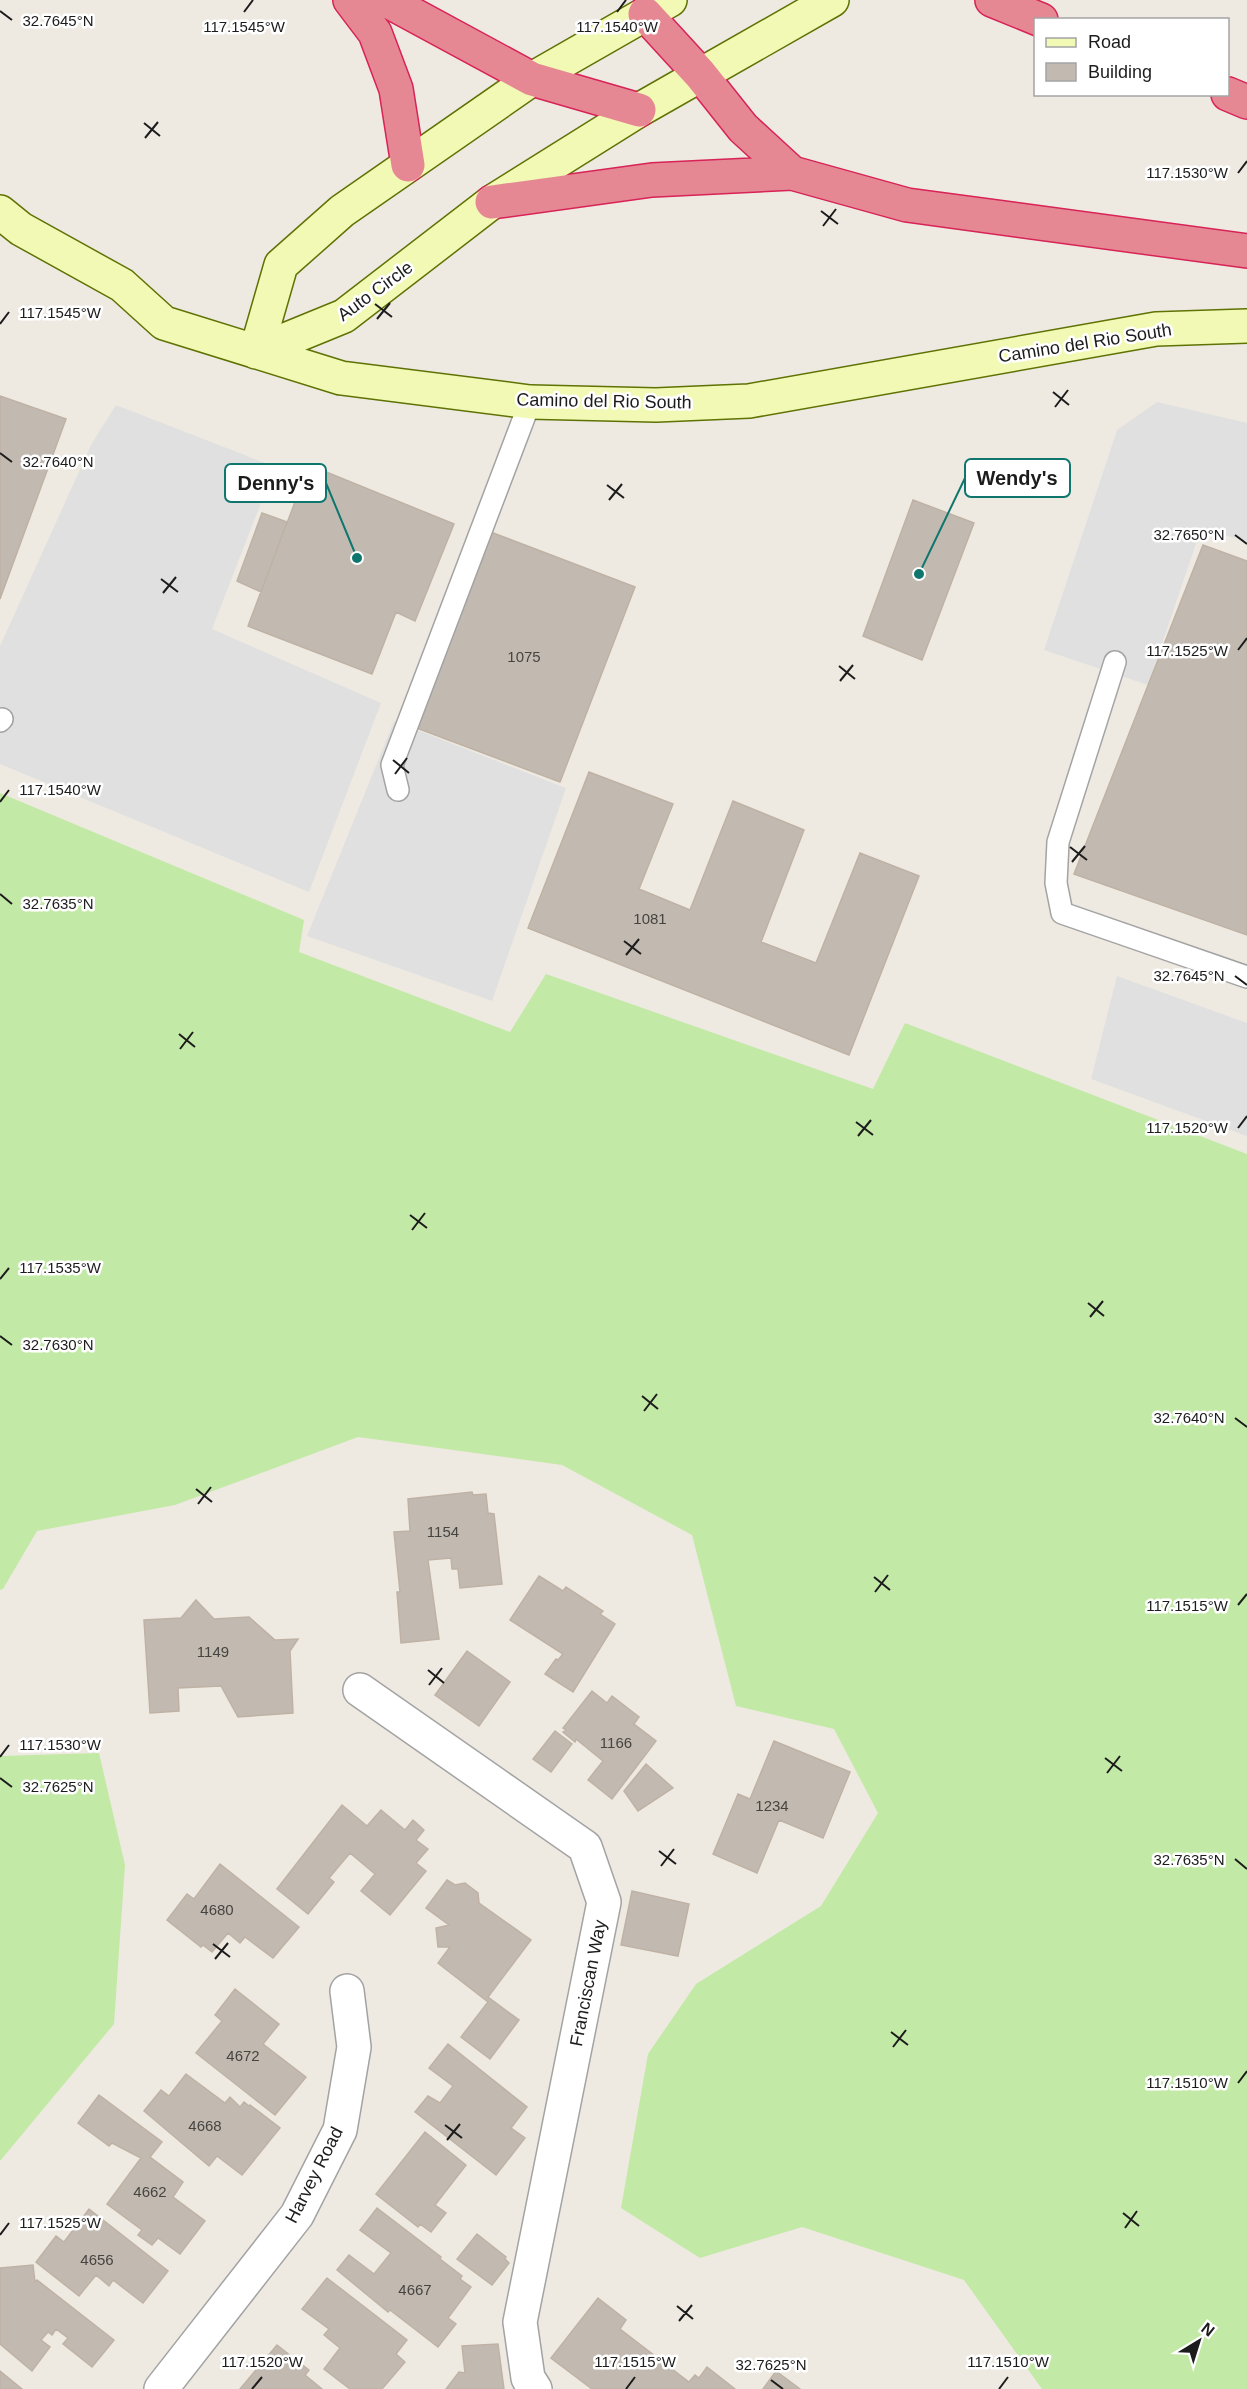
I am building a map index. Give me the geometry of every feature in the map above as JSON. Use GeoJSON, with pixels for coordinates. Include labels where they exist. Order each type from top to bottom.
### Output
{"type":"FeatureCollection","features":[{"type":"Feature","properties":{"kind":"highway"},"geometry":{"type":"LineString","coordinates":[[350,0],[375,33],[396,89],[408,165]]}},
{"type":"Feature","properties":{"kind":"highway"},"geometry":{"type":"LineString","coordinates":[[386,0],[532,79],[639,110]]}},
{"type":"Feature","properties":{"kind":"highway"},"geometry":{"type":"LineString","coordinates":[[992,0],[1036,18]]}},
{"type":"Feature","properties":{"kind":"highway"},"geometry":{"type":"LineString","coordinates":[[657,7],[700,74],[743,128],[792,173]]}},
{"type":"Feature","properties":{"kind":"highway"},"geometry":{"type":"LineString","coordinates":[[1229,95],[1247,102]]}},
{"type":"Feature","properties":{"kind":"highway"},"geometry":{"type":"LineString","coordinates":[[492,202],[652,180],[792,173],[907,205],[1247,251]]}},
{"type":"Feature","properties":{"kind":"street","name":"Auto Circle"},"geometry":{"type":"LineString","coordinates":[[256,352],[344,316],[492,202],[639,110],[832,0]]}},
{"type":"Feature","properties":{"kind":"street"},"geometry":{"type":"LineString","coordinates":[[256,352],[281,265],[342,211],[532,79],[657,7]]}},
{"type":"Feature","properties":{"kind":"street","name":"Camino del Rio South"},"geometry":{"type":"LineString","coordinates":[[0,212],[21,229],[122,285],[164,323],[341,378],[530,402],[656,405],[749,401],[1156,329],[1247,326]]}},
{"type":"Feature","properties":{"kind":"street","name":"Franciscan Way"},"geometry":{"type":"LineString","coordinates":[[360,1690],[585,1847],[604,1902],[520,2322],[528,2378],[535,2389]]}},
{"type":"Feature","properties":{"kind":"street","name":"Harvey Road"},"geometry":{"type":"LineString","coordinates":[[161,2389],[297,2215],[340,2130],[354,2047],[347,1991]]}},
{"type":"Feature","properties":{"kind":"lane"},"geometry":{"type":"LineString","coordinates":[[398,790],[392,765],[530,402]]}},
{"type":"Feature","properties":{"kind":"lane"},"geometry":{"type":"LineString","coordinates":[[1115,662],[1058,842],[1056,883],[1062,913],[1247,977]]}},
{"type":"Feature","properties":{"kind":"green space"},"geometry":{"type":"Polygon","coordinates":[[[0,793],[304,920],[299,952],[510,1032],[546,974],[873,1089],[905,1023],[1247,1154],[1247,2389],[1042,2389],[964,2280],[802,2227],[700,2258],[621,2208],[648,2054],[696,1984],[821,1906],[878,1813],[834,1729],[736,1706],[692,1535],[562,1465],[358,1437],[175,1505],[37,1531],[3,1589],[0,1590],[0,793]]]}},
{"type":"Feature","properties":{"kind":"green space"},"geometry":{"type":"Polygon","coordinates":[[[99,1753],[125,1865],[114,2024],[0,2161],[0,1756],[99,1753]]]}},
{"type":"Feature","properties":{"kind":"shaded area"},"geometry":{"type":"Polygon","coordinates":[[[1157,402],[1247,423],[1247,541],[1201,529],[1148,685],[1044,650],[1117,430],[1157,402]]]}},
{"type":"Feature","properties":{"kind":"shaded area"},"geometry":{"type":"Polygon","coordinates":[[[116,405],[275,467],[212,629],[381,703],[309,892],[0,764],[0,646],[92,443],[116,405]]]}},
{"type":"Feature","properties":{"kind":"shaded area"},"geometry":{"type":"Polygon","coordinates":[[[394,721],[566,788],[492,1001],[307,936],[394,721]]]}},
{"type":"Feature","properties":{"kind":"shaded area"},"geometry":{"type":"Polygon","coordinates":[[[1117,976],[1247,1023],[1247,1136],[1091,1079],[1117,976]]]}},
{"type":"Feature","properties":{"kind":"building"},"geometry":{"type":"Polygon","coordinates":[[[0,396],[66,419],[0,599],[0,396]]]}},
{"type":"Feature","properties":{"kind":"building"},"geometry":{"type":"Polygon","coordinates":[[[309,465],[454,524],[415,621],[396,612],[372,674],[248,626],[309,465]]]}},
{"type":"Feature","properties":{"kind":"building"},"geometry":{"type":"Polygon","coordinates":[[[913,500],[974,523],[922,660],[863,636],[913,500]]]}},
{"type":"Feature","properties":{"kind":"building"},"geometry":{"type":"Polygon","coordinates":[[[262,513],[287,522],[261,592],[237,581],[262,513]]]}},
{"type":"Feature","properties":{"kind":"building"},"geometry":{"type":"Polygon","coordinates":[[[488,531],[635,587],[560,782],[414,727],[488,531]]]}},
{"type":"Feature","properties":{"kind":"building"},"geometry":{"type":"Polygon","coordinates":[[[1203,545],[1247,561],[1247,935],[1074,874],[1203,545]]]}},
{"type":"Feature","properties":{"kind":"building"},"geometry":{"type":"Polygon","coordinates":[[[589,772],[673,804],[639,889],[690,910],[733,801],[804,830],[761,942],[816,963],[860,853],[919,876],[849,1055],[528,928],[589,772]]]}},
{"type":"Feature","properties":{"kind":"building"},"geometry":{"type":"Polygon","coordinates":[[[472,1492],[473,1495],[486,1494],[488,1513],[494,1514],[502,1584],[460,1588],[458,1569],[452,1569],[451,1558],[428,1560],[439,1639],[401,1643],[397,1592],[400,1592],[394,1532],[410,1531],[408,1499],[472,1492]]]}},
{"type":"Feature","properties":{"kind":"building"},"geometry":{"type":"Polygon","coordinates":[[[539,1576],[563,1591],[566,1587],[603,1611],[600,1614],[615,1624],[573,1692],[545,1674],[556,1659],[558,1660],[563,1654],[510,1620],[539,1576]]]}},
{"type":"Feature","properties":{"kind":"building"},"geometry":{"type":"Polygon","coordinates":[[[196,1600],[214,1619],[249,1617],[275,1640],[298,1639],[290,1651],[293,1713],[238,1717],[221,1686],[178,1688],[179,1711],[150,1713],[144,1620],[181,1618],[196,1600]]]}},
{"type":"Feature","properties":{"kind":"building"},"geometry":{"type":"Polygon","coordinates":[[[467,1651],[510,1682],[479,1726],[435,1695],[467,1651]]]}},
{"type":"Feature","properties":{"kind":"building"},"geometry":{"type":"Polygon","coordinates":[[[592,1691],[607,1703],[612,1696],[639,1717],[634,1724],[656,1741],[612,1799],[588,1780],[603,1761],[576,1739],[575,1742],[563,1732],[566,1730],[563,1728],[592,1691]]]}},
{"type":"Feature","properties":{"kind":"building"},"geometry":{"type":"Polygon","coordinates":[[[555,1731],[572,1744],[551,1772],[533,1759],[555,1731]]]}},
{"type":"Feature","properties":{"kind":"building"},"geometry":{"type":"Polygon","coordinates":[[[774,1741],[850,1772],[823,1838],[779,1820],[757,1873],[713,1854],[738,1794],[750,1799],[774,1741]]]}},
{"type":"Feature","properties":{"kind":"building"},"geometry":{"type":"Polygon","coordinates":[[[646,1764],[673,1788],[638,1811],[624,1791],[646,1764]]]}},
{"type":"Feature","properties":{"kind":"building"},"geometry":{"type":"Polygon","coordinates":[[[342,1805],[367,1826],[381,1810],[405,1830],[413,1820],[424,1830],[416,1840],[428,1849],[416,1863],[426,1871],[390,1915],[361,1891],[375,1874],[350,1853],[329,1878],[334,1882],[308,1914],[277,1889],[342,1805]]]}},
{"type":"Feature","properties":{"kind":"building"},"geometry":{"type":"Polygon","coordinates":[[[220,1864],[299,1927],[273,1958],[245,1937],[240,1943],[228,1933],[212,1952],[203,1945],[201,1947],[167,1920],[187,1894],[194,1899],[220,1864]]]}},
{"type":"Feature","properties":{"kind":"building"},"geometry":{"type":"Polygon","coordinates":[[[447,1880],[455,1885],[465,1883],[478,1893],[479,1903],[531,1940],[488,1997],[519,2020],[490,2059],[461,2037],[488,2002],[438,1963],[450,1947],[438,1947],[436,1928],[449,1925],[426,1908],[447,1880]]]}},
{"type":"Feature","properties":{"kind":"building"},"geometry":{"type":"Polygon","coordinates":[[[632,1891],[689,1904],[678,1956],[621,1945],[632,1891]]]}},
{"type":"Feature","properties":{"kind":"building"},"geometry":{"type":"Polygon","coordinates":[[[235,1989],[279,2024],[263,2044],[306,2077],[275,2115],[196,2053],[222,2021],[215,2015],[235,1989]]]}},
{"type":"Feature","properties":{"kind":"building"},"geometry":{"type":"Polygon","coordinates":[[[448,2044],[527,2107],[511,2128],[525,2138],[496,2175],[415,2112],[428,2096],[440,2103],[453,2086],[429,2068],[448,2044]]]}},
{"type":"Feature","properties":{"kind":"building"},"geometry":{"type":"Polygon","coordinates":[[[186,2074],[225,2103],[230,2097],[240,2107],[244,2102],[280,2128],[242,2175],[217,2156],[209,2166],[144,2111],[161,2090],[169,2096],[186,2074]]]}},
{"type":"Feature","properties":{"kind":"building"},"geometry":{"type":"Polygon","coordinates":[[[99,2095],[162,2142],[150,2157],[183,2182],[173,2197],[205,2221],[180,2254],[158,2238],[152,2245],[138,2235],[142,2230],[107,2204],[141,2158],[112,2143],[109,2146],[78,2123],[99,2095]]]}},
{"type":"Feature","properties":{"kind":"building"},"geometry":{"type":"Polygon","coordinates":[[[425,2132],[466,2165],[435,2205],[446,2213],[431,2232],[420,2224],[418,2227],[376,2194],[425,2132]]]}},
{"type":"Feature","properties":{"kind":"building"},"geometry":{"type":"Polygon","coordinates":[[[377,2208],[441,2257],[440,2259],[462,2276],[460,2279],[471,2287],[448,2318],[456,2324],[438,2347],[390,2310],[388,2312],[337,2270],[349,2255],[374,2274],[391,2253],[360,2230],[377,2208]]]}},
{"type":"Feature","properties":{"kind":"building"},"geometry":{"type":"Polygon","coordinates":[[[89,2209],[168,2271],[143,2303],[113,2280],[109,2286],[96,2275],[79,2296],[36,2262],[56,2236],[64,2242],[89,2209]]]}},
{"type":"Feature","properties":{"kind":"building"},"geometry":{"type":"Polygon","coordinates":[[[477,2234],[506,2257],[509,2263],[492,2285],[457,2259],[477,2234]]]}},
{"type":"Feature","properties":{"kind":"building"},"geometry":{"type":"Polygon","coordinates":[[[33,2265],[35,2282],[37,2280],[114,2340],[92,2367],[63,2344],[68,2338],[56,2329],[52,2335],[48,2332],[41,2340],[50,2347],[32,2371],[0,2344],[0,2268],[33,2265]]]}},
{"type":"Feature","properties":{"kind":"building"},"geometry":{"type":"Polygon","coordinates":[[[327,2278],[407,2340],[396,2354],[405,2362],[382,2389],[350,2389],[324,2369],[340,2348],[324,2335],[329,2329],[302,2309],[327,2278]]]}},
{"type":"Feature","properties":{"kind":"building"},"geometry":{"type":"Polygon","coordinates":[[[598,2298],[626,2320],[620,2329],[689,2382],[695,2375],[699,2378],[707,2367],[735,2389],[592,2389],[551,2358],[598,2298]]]}},
{"type":"Feature","properties":{"kind":"building"},"geometry":{"type":"Polygon","coordinates":[[[498,2344],[504,2389],[446,2389],[459,2372],[465,2373],[462,2346],[498,2344]]]}},
{"type":"Feature","properties":{"kind":"building"},"geometry":{"type":"Polygon","coordinates":[[[277,2345],[309,2370],[305,2375],[322,2389],[240,2389],[277,2345]]]}},
{"type":"Feature","properties":{"kind":"building"},"geometry":{"type":"Polygon","coordinates":[[[0,2371],[22,2389],[0,2389],[0,2371]]]}},
{"type":"Feature","properties":{"kind":"building"},"geometry":{"type":"Polygon","coordinates":[[[776,2371],[800,2389],[763,2389],[776,2371]]]}},
{"type":"Feature","properties":{"kind":"place","name":"Denny's"},"geometry":{"type":"Point","coordinates":[357,558]}},
{"type":"Feature","properties":{"kind":"place","name":"Wendy's"},"geometry":{"type":"Point","coordinates":[919,574]}}]}
